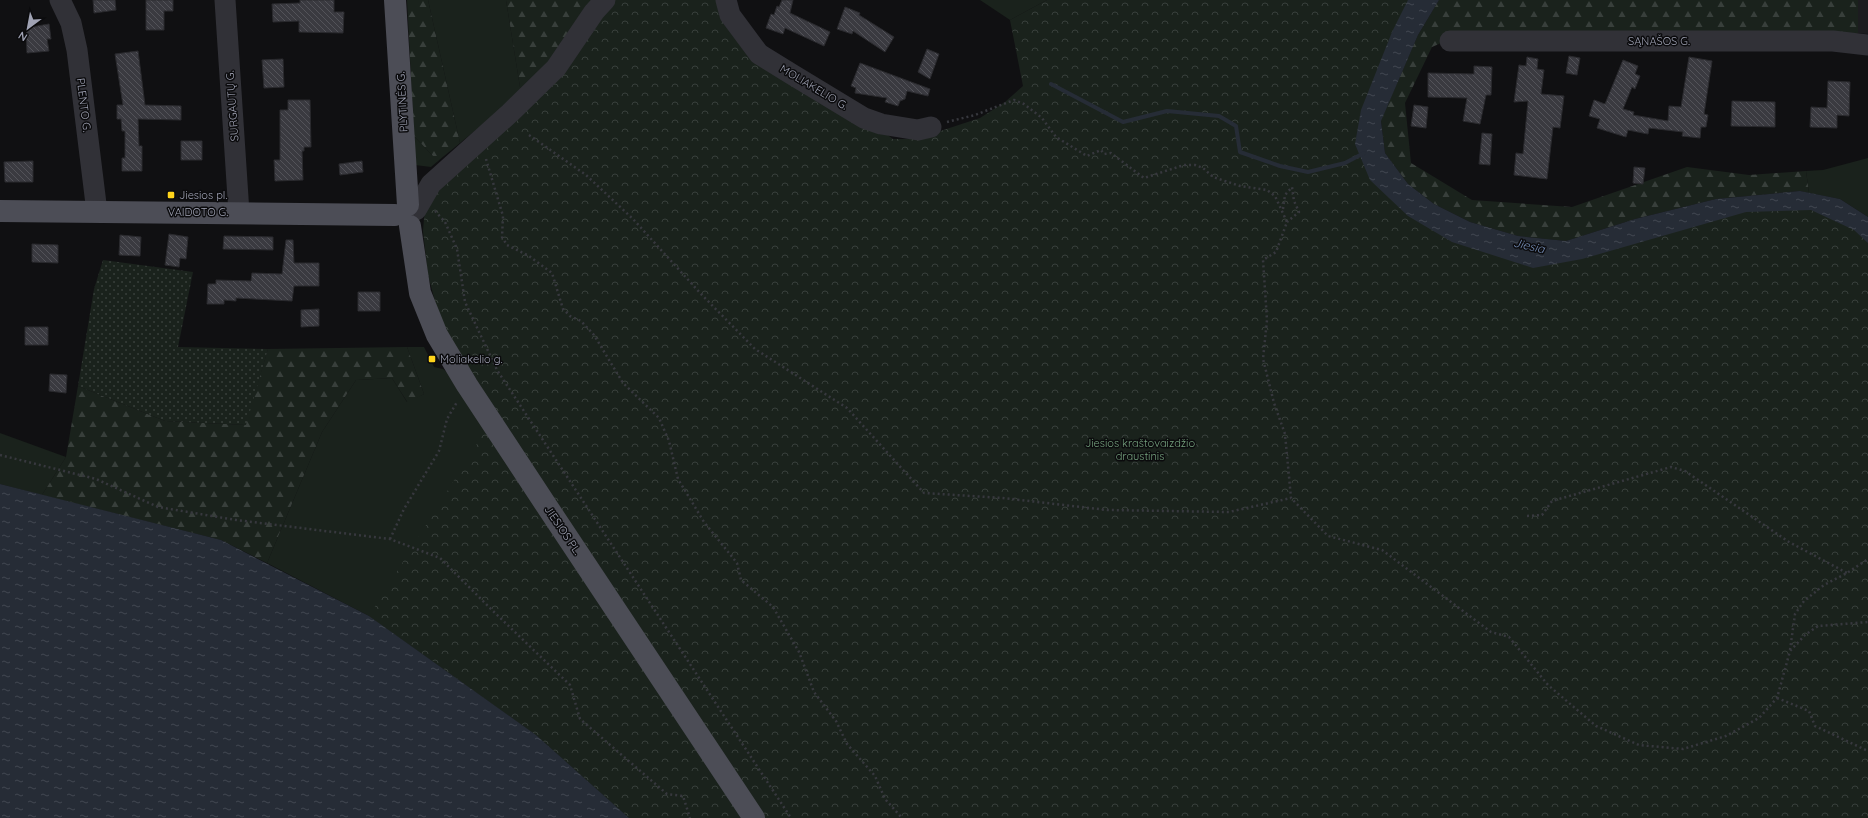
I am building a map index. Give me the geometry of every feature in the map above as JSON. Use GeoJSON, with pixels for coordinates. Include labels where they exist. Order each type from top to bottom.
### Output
{"type":"FeatureCollection","features":[{"type":"Feature","properties":{"kind":"main road","name":"PLYTINĖS G."},"geometry":{"type":"LineString","coordinates":[[395,0],[410,211]]}},
{"type":"Feature","properties":{"kind":"main road","name":"VAIDOTO G."},"geometry":{"type":"LineString","coordinates":[[0,211],[239,213],[410,211]]}},
{"type":"Feature","properties":{"kind":"main road","name":"JIESIOS PL."},"geometry":{"type":"LineString","coordinates":[[410,211],[420,293],[437,334],[467,385],[754,818]]}},
{"type":"Feature","properties":{"kind":"street","name":"PLENTO G."},"geometry":{"type":"LineString","coordinates":[[60,0],[71,23],[77,50],[97,212]]}},
{"type":"Feature","properties":{"kind":"street","name":"SURGAUTŲ G."},"geometry":{"type":"LineString","coordinates":[[225,0],[239,213]]}},
{"type":"Feature","properties":{"kind":"street"},"geometry":{"type":"LineString","coordinates":[[410,211],[431,184],[510,113],[556,68],[594,12],[605,0]]}},
{"type":"Feature","properties":{"kind":"street","name":"MOLIAKELIO G."},"geometry":{"type":"LineString","coordinates":[[726,0],[730,15],[759,54],[864,118],[881,124],[918,130],[931,127]]}},
{"type":"Feature","properties":{"kind":"street","name":"SĄNAŠOS G."},"geometry":{"type":"LineString","coordinates":[[1450,41],[1833,41],[1868,45]]}},
{"type":"Feature","properties":{"kind":"path"},"geometry":{"type":"LineString","coordinates":[[931,127],[975,115],[1014,100],[1024,104],[1042,118],[1056,137],[1087,156],[1101,150],[1104,154],[1111,154],[1144,178],[1184,164],[1195,165],[1203,168],[1213,177],[1240,186],[1267,190],[1275,196],[1283,210],[1287,222]]}},
{"type":"Feature","properties":{"kind":"path"},"geometry":{"type":"LineString","coordinates":[[529,135],[591,180],[633,220],[701,294],[755,349],[847,408],[924,493],[1003,498],[1107,510],[1229,512],[1291,498]]}},
{"type":"Feature","properties":{"kind":"path"},"geometry":{"type":"LineString","coordinates":[[486,159],[503,216],[502,237],[508,245],[529,256],[552,273],[563,309],[570,316],[581,321],[594,334],[623,383],[659,418],[669,441],[678,479],[704,522],[737,562],[741,580],[773,607],[799,652],[814,692],[836,721],[847,744],[875,776],[885,799],[902,818]]}},
{"type":"Feature","properties":{"kind":"path"},"geometry":{"type":"LineString","coordinates":[[1283,210],[1285,195],[1292,187],[1294,201],[1299,212],[1287,222],[1276,252],[1263,260],[1268,320],[1263,358],[1274,403],[1285,434],[1291,498],[1328,536],[1382,550],[1491,632],[1509,636],[1548,685],[1596,726],[1638,745],[1683,749],[1726,736],[1759,718],[1777,698],[1790,651],[1795,614],[1804,601],[1824,585],[1847,573],[1868,559]]}},
{"type":"Feature","properties":{"kind":"path"},"geometry":{"type":"LineString","coordinates":[[410,211],[445,222],[457,249],[465,302],[497,370],[791,818]]}},
{"type":"Feature","properties":{"kind":"path"},"geometry":{"type":"LineString","coordinates":[[390,539],[404,510],[439,451],[447,419],[467,385]]}},
{"type":"Feature","properties":{"kind":"path"},"geometry":{"type":"LineString","coordinates":[[0,455],[96,479],[158,507],[236,520],[390,539],[440,558],[570,685],[580,719],[668,794],[683,796],[690,818]]}},
{"type":"Feature","properties":{"kind":"path"},"geometry":{"type":"LineString","coordinates":[[1527,516],[1542,515],[1552,501],[1671,467],[1686,471],[1789,542],[1847,573]]}},
{"type":"Feature","properties":{"kind":"path"},"geometry":{"type":"LineString","coordinates":[[1790,651],[1805,635],[1818,626],[1868,622]]}},
{"type":"Feature","properties":{"kind":"path"},"geometry":{"type":"LineString","coordinates":[[1777,698],[1809,711],[1816,726],[1868,751]]}},
{"type":"Feature","properties":{"kind":"shaded area"},"geometry":{"type":"Polygon","coordinates":[[[1858,0],[1868,0],[1868,34],[1858,33],[1858,0]]]}},
{"type":"Feature","properties":{"kind":"green space"},"geometry":{"type":"Polygon","coordinates":[[[407,0],[428,0],[460,143],[444,156],[433,156],[414,136],[407,0]]]}},
{"type":"Feature","properties":{"kind":"green space"},"geometry":{"type":"Polygon","coordinates":[[[428,0],[506,0],[521,93],[460,143],[428,0]]]}},
{"type":"Feature","properties":{"kind":"green space"},"geometry":{"type":"Polygon","coordinates":[[[506,0],[595,0],[549,64],[521,93],[506,0]]]}},
{"type":"Feature","properties":{"kind":"green space","name":"Jiesios kraštovaizdžio draustinis"},"geometry":{"type":"Polygon","coordinates":[[[606,0],[720,0],[726,17],[893,139],[916,139],[980,118],[1005,102],[1023,86],[1010,20],[1047,0],[1425,0],[1368,129],[1373,149],[1441,220],[1551,250],[1797,199],[1868,230],[1868,818],[629,818],[536,735],[369,616],[485,431],[442,327],[428,275],[423,231],[425,206],[510,113],[606,0]]]}},
{"type":"Feature","properties":{"kind":"green space"},"geometry":{"type":"Polygon","coordinates":[[[980,0],[1047,0],[1010,20],[980,0]]]}},
{"type":"Feature","properties":{"kind":"green space"},"geometry":{"type":"Polygon","coordinates":[[[1439,0],[1858,0],[1858,33],[1464,33],[1432,47],[1405,103],[1411,163],[1472,200],[1572,207],[1687,167],[1749,175],[1806,171],[1809,193],[1800,191],[1716,199],[1635,219],[1566,241],[1518,236],[1470,222],[1434,204],[1408,184],[1385,153],[1381,120],[1418,35],[1439,0]]]}},
{"type":"Feature","properties":{"kind":"green space"},"geometry":{"type":"Polygon","coordinates":[[[414,136],[433,156],[444,156],[431,167],[415,165],[414,136]]]}},
{"type":"Feature","properties":{"kind":"green space"},"geometry":{"type":"Polygon","coordinates":[[[1868,158],[1868,217],[1840,199],[1809,193],[1806,171],[1823,170],[1868,158]]]}},
{"type":"Feature","properties":{"kind":"green space"},"geometry":{"type":"Polygon","coordinates":[[[103,260],[193,272],[178,347],[268,349],[246,425],[165,421],[78,386],[94,289],[103,260]]]}},
{"type":"Feature","properties":{"kind":"green space"},"geometry":{"type":"Polygon","coordinates":[[[407,347],[424,347],[434,367],[443,369],[449,374],[497,450],[637,805],[629,818],[536,735],[369,616],[267,563],[322,432],[356,380],[392,378],[407,402],[424,394],[407,347]]]}},
{"type":"Feature","properties":{"kind":"green space"},"geometry":{"type":"Polygon","coordinates":[[[407,347],[424,394],[408,403],[392,378],[356,380],[322,432],[267,563],[221,540],[42,495],[66,457],[78,386],[165,421],[245,425],[268,349],[407,347]]]}},
{"type":"Feature","properties":{"kind":"green space"},"geometry":{"type":"Polygon","coordinates":[[[0,433],[66,457],[42,495],[0,484],[0,433]]]}},
{"type":"Feature","properties":{"kind":"water","name":"Jiesia"},"geometry":{"type":"Polygon","coordinates":[[[1408,0],[1439,0],[1418,35],[1381,121],[1385,153],[1408,184],[1434,204],[1470,222],[1518,236],[1566,241],[1635,219],[1716,199],[1800,191],[1840,199],[1868,217],[1868,243],[1854,230],[1811,210],[1746,212],[1582,259],[1533,268],[1452,242],[1408,216],[1370,180],[1355,144],[1361,110],[1392,32],[1408,0]]]}},
{"type":"Feature","properties":{"kind":"water"},"geometry":{"type":"Polygon","coordinates":[[[0,484],[221,540],[369,616],[536,735],[629,818],[0,818],[0,484]]]}},
{"type":"Feature","properties":{"kind":"building"},"geometry":{"type":"Polygon","coordinates":[[[93,0],[115,0],[116,10],[94,13],[93,0]]]}},
{"type":"Feature","properties":{"kind":"building"},"geometry":{"type":"Polygon","coordinates":[[[146,0],[173,0],[173,11],[164,11],[164,30],[146,30],[146,0]]]}},
{"type":"Feature","properties":{"kind":"building"},"geometry":{"type":"Polygon","coordinates":[[[300,0],[334,0],[334,12],[344,12],[343,33],[299,32],[299,21],[273,22],[272,4],[300,3],[300,0]]]}},
{"type":"Feature","properties":{"kind":"building"},"geometry":{"type":"Polygon","coordinates":[[[782,0],[793,0],[790,13],[830,32],[824,46],[785,28],[783,34],[766,28],[771,14],[774,15],[777,6],[779,7],[782,0]]]}},
{"type":"Feature","properties":{"kind":"building"},"geometry":{"type":"Polygon","coordinates":[[[845,7],[860,13],[859,15],[894,37],[885,52],[853,31],[852,34],[837,29],[845,7]]]}},
{"type":"Feature","properties":{"kind":"building"},"geometry":{"type":"Polygon","coordinates":[[[49,24],[51,39],[47,39],[49,51],[27,53],[26,28],[49,24]]]}},
{"type":"Feature","properties":{"kind":"building"},"geometry":{"type":"Polygon","coordinates":[[[927,49],[939,54],[930,79],[918,72],[927,49]]]}},
{"type":"Feature","properties":{"kind":"building"},"geometry":{"type":"Polygon","coordinates":[[[138,51],[145,105],[181,106],[181,120],[138,119],[139,146],[142,146],[142,171],[122,171],[122,158],[125,158],[125,131],[122,131],[121,119],[117,119],[117,105],[123,105],[115,54],[138,51]]]}},
{"type":"Feature","properties":{"kind":"building"},"geometry":{"type":"Polygon","coordinates":[[[1569,56],[1580,58],[1577,75],[1566,73],[1569,56]]]}},
{"type":"Feature","properties":{"kind":"building"},"geometry":{"type":"Polygon","coordinates":[[[1527,57],[1538,59],[1537,69],[1544,70],[1541,94],[1564,96],[1560,128],[1553,127],[1547,179],[1514,175],[1516,153],[1523,154],[1528,101],[1514,102],[1519,65],[1526,66],[1527,57]]]}},
{"type":"Feature","properties":{"kind":"building"},"geometry":{"type":"Polygon","coordinates":[[[1689,57],[1712,61],[1704,114],[1708,115],[1706,127],[1701,127],[1700,138],[1682,136],[1683,132],[1649,128],[1648,134],[1628,130],[1626,137],[1597,128],[1600,119],[1589,116],[1594,100],[1605,104],[1623,60],[1638,66],[1635,74],[1640,76],[1635,89],[1632,87],[1623,109],[1634,112],[1633,115],[1668,121],[1669,106],[1681,107],[1689,57]]]}},
{"type":"Feature","properties":{"kind":"building"},"geometry":{"type":"Polygon","coordinates":[[[283,59],[284,87],[264,88],[262,60],[283,59]]]}},
{"type":"Feature","properties":{"kind":"building"},"geometry":{"type":"Polygon","coordinates":[[[860,63],[930,89],[928,96],[907,91],[905,99],[900,101],[898,106],[885,102],[887,98],[855,93],[856,88],[851,86],[860,63]]]}},
{"type":"Feature","properties":{"kind":"building"},"geometry":{"type":"Polygon","coordinates":[[[1474,66],[1492,67],[1491,95],[1486,95],[1480,124],[1463,121],[1467,98],[1428,97],[1428,73],[1474,74],[1474,66]]]}},
{"type":"Feature","properties":{"kind":"building"},"geometry":{"type":"Polygon","coordinates":[[[1828,81],[1850,82],[1849,116],[1837,115],[1837,128],[1810,127],[1811,107],[1827,108],[1828,81]]]}},
{"type":"Feature","properties":{"kind":"building"},"geometry":{"type":"Polygon","coordinates":[[[288,100],[310,100],[311,147],[304,147],[304,151],[302,151],[303,180],[275,181],[274,160],[280,160],[280,110],[288,110],[288,100]]]}},
{"type":"Feature","properties":{"kind":"building"},"geometry":{"type":"Polygon","coordinates":[[[1732,101],[1775,102],[1775,127],[1731,126],[1732,101]]]}},
{"type":"Feature","properties":{"kind":"building"},"geometry":{"type":"Polygon","coordinates":[[[1414,105],[1428,107],[1426,128],[1411,126],[1414,105]]]}},
{"type":"Feature","properties":{"kind":"building"},"geometry":{"type":"Polygon","coordinates":[[[1482,133],[1492,134],[1490,165],[1479,164],[1482,133]]]}},
{"type":"Feature","properties":{"kind":"building"},"geometry":{"type":"Polygon","coordinates":[[[181,141],[202,141],[202,160],[181,160],[181,141]]]}},
{"type":"Feature","properties":{"kind":"building"},"geometry":{"type":"Polygon","coordinates":[[[33,161],[33,182],[5,182],[4,162],[33,161]]]}},
{"type":"Feature","properties":{"kind":"building"},"geometry":{"type":"Polygon","coordinates":[[[362,161],[363,172],[340,175],[339,164],[362,161]]]}},
{"type":"Feature","properties":{"kind":"building"},"geometry":{"type":"Polygon","coordinates":[[[1634,167],[1645,168],[1643,184],[1633,183],[1634,167]]]}},
{"type":"Feature","properties":{"kind":"building"},"geometry":{"type":"Polygon","coordinates":[[[169,234],[188,237],[186,259],[180,258],[179,267],[165,265],[169,234]]]}},
{"type":"Feature","properties":{"kind":"building"},"geometry":{"type":"Polygon","coordinates":[[[120,235],[141,237],[140,256],[119,255],[120,235]]]}},
{"type":"Feature","properties":{"kind":"building"},"geometry":{"type":"Polygon","coordinates":[[[224,236],[273,237],[273,250],[223,249],[224,236]]]}},
{"type":"Feature","properties":{"kind":"building"},"geometry":{"type":"Polygon","coordinates":[[[286,240],[293,240],[294,263],[319,263],[319,286],[294,286],[292,301],[236,298],[236,301],[224,300],[224,304],[207,304],[208,284],[216,284],[216,280],[251,281],[252,273],[282,274],[286,240]]]}},
{"type":"Feature","properties":{"kind":"building"},"geometry":{"type":"Polygon","coordinates":[[[32,244],[58,245],[58,263],[32,262],[32,244]]]}},
{"type":"Feature","properties":{"kind":"building"},"geometry":{"type":"Polygon","coordinates":[[[358,292],[380,292],[380,311],[358,311],[358,292]]]}},
{"type":"Feature","properties":{"kind":"building"},"geometry":{"type":"Polygon","coordinates":[[[319,309],[319,326],[301,327],[301,310],[319,309]]]}},
{"type":"Feature","properties":{"kind":"building"},"geometry":{"type":"Polygon","coordinates":[[[25,327],[48,327],[48,345],[25,345],[25,327]]]}},
{"type":"Feature","properties":{"kind":"building"},"geometry":{"type":"Polygon","coordinates":[[[50,374],[67,375],[66,393],[49,391],[50,374]]]}},
{"type":"Feature","properties":{"kind":"waterway"},"geometry":{"type":"LineString","coordinates":[[1051,84],[1123,122],[1167,111],[1219,116],[1236,126],[1240,152],[1280,166],[1308,172],[1345,163],[1364,153]]}},
{"type":"Feature","properties":{"kind":"place","name":"Jiesios pl."},"geometry":{"type":"Point","coordinates":[171,195]}},
{"type":"Feature","properties":{"kind":"place","name":"Moliakelio g."},"geometry":{"type":"Point","coordinates":[432,359]}}]}
